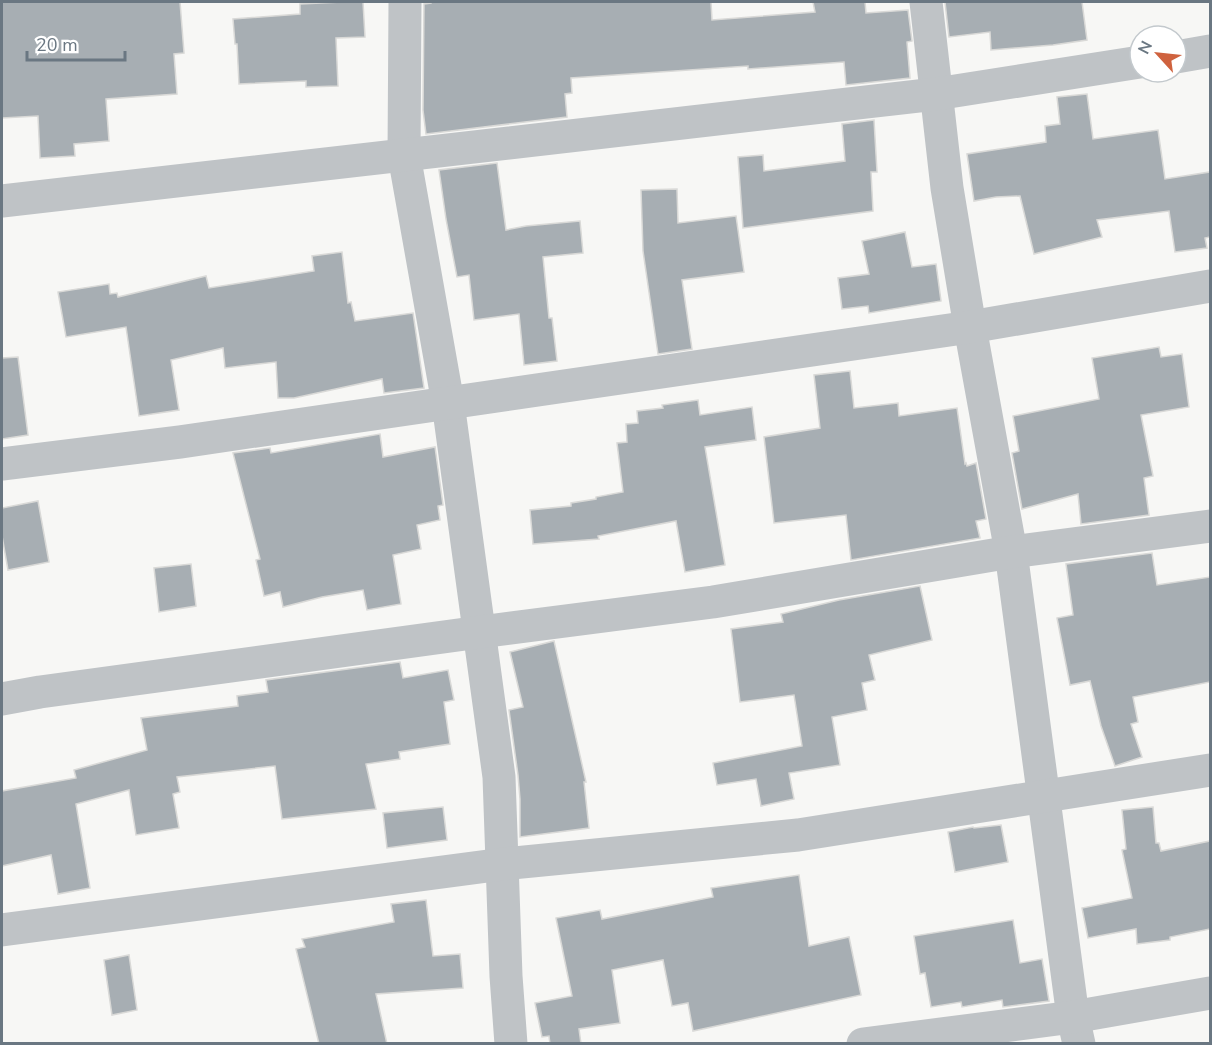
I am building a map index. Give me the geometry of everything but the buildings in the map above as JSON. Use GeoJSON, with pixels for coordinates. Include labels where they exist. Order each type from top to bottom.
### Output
{"type":"FeatureCollection","features":[{"type":"Feature","properties":{"kind":"street"},"geometry":{"type":"LineString","coordinates":[[405,2],[404,155],[448,403],[499,777],[506,976],[511,1044]]}},
{"type":"Feature","properties":{"kind":"street"},"geometry":{"type":"LineString","coordinates":[[926,2],[947,188],[1011,552],[1076,1030]]}},
{"type":"Feature","properties":{"kind":"street"},"geometry":{"type":"LineString","coordinates":[[1188,55],[1210,51]]}},
{"type":"Feature","properties":{"kind":"street"},"geometry":{"type":"LineString","coordinates":[[2,201],[936,94],[1128,64]]}},
{"type":"Feature","properties":{"kind":"street"},"geometry":{"type":"LineString","coordinates":[[2,464],[180,442],[970,327],[1210,286]]}},
{"type":"Feature","properties":{"kind":"street"},"geometry":{"type":"LineString","coordinates":[[2,699],[52,690],[712,602],[1011,552],[1210,526]]}},
{"type":"Feature","properties":{"kind":"street"},"geometry":{"type":"LineString","coordinates":[[2,930],[503,864],[798,835],[1210,770]]}},
{"type":"Feature","properties":{"kind":"street"},"geometry":{"type":"LineString","coordinates":[[863,1044],[1076,1030],[1210,993]]}}]}
